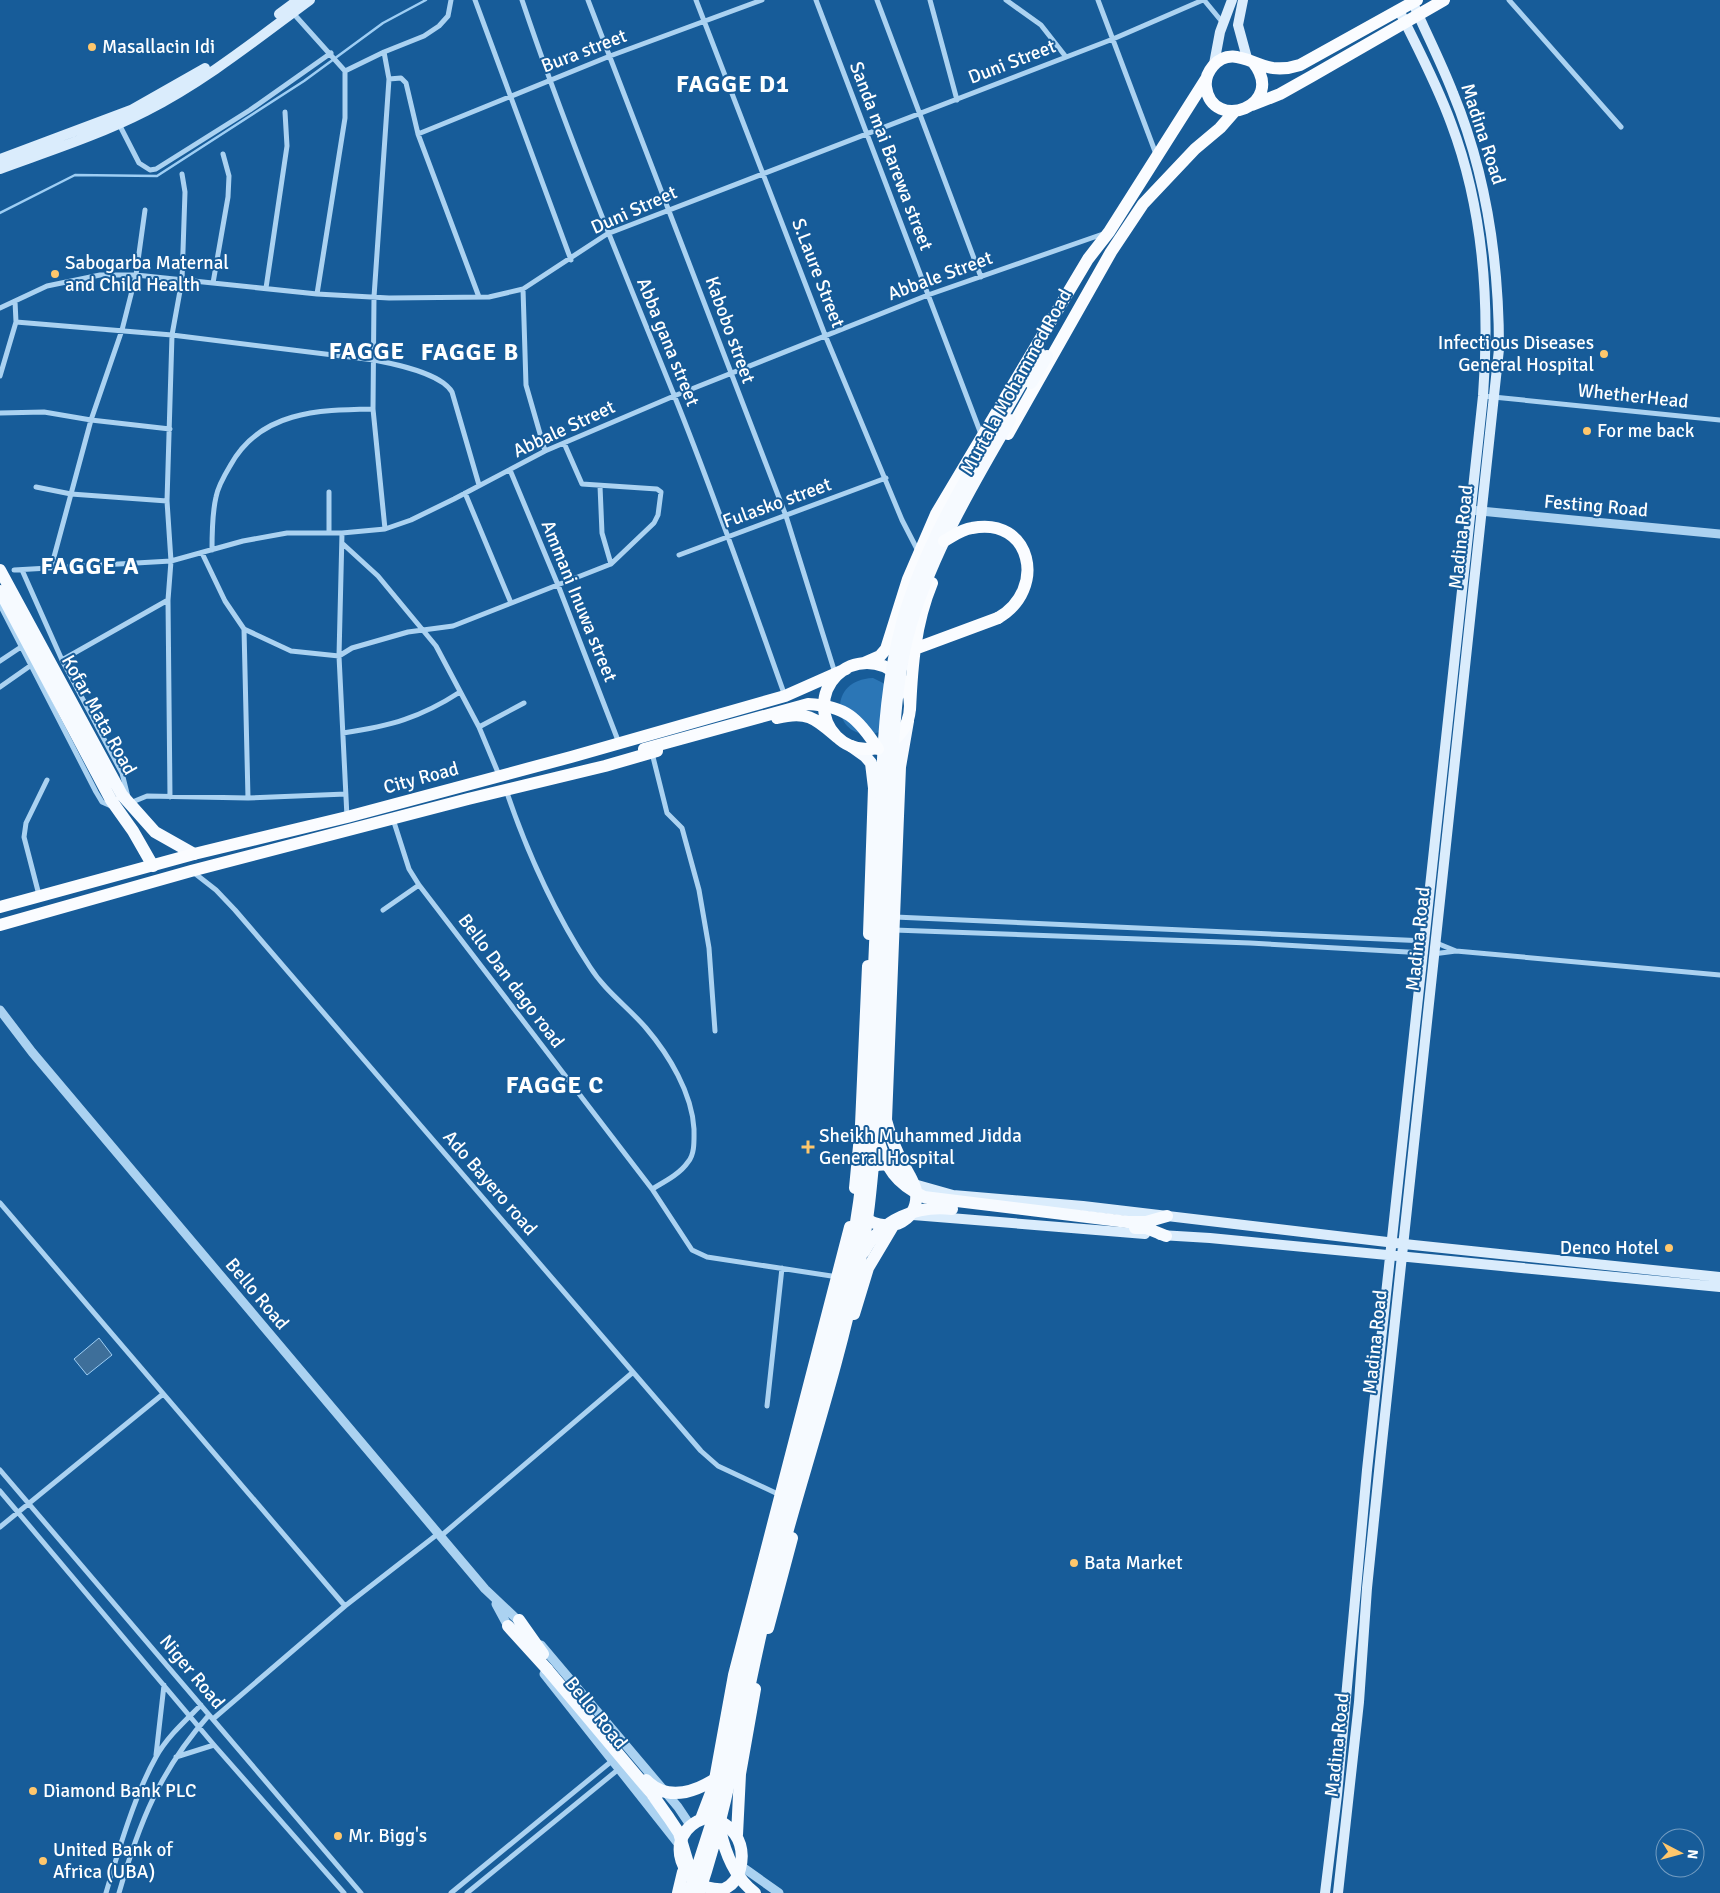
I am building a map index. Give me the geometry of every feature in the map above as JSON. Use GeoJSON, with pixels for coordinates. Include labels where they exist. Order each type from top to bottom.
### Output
{"type":"FeatureCollection","features":[{"type":"Feature","properties":{"kind":"highway"},"geometry":{"type":"LineString","coordinates":[[1415,1],[1300,65],[1281,68],[1230,56],[1214,64],[1206,79],[1210,98],[1224,110],[1234,112],[1280,94],[1444,0]]}},
{"type":"Feature","properties":{"kind":"highway"},"geometry":{"type":"LineString","coordinates":[[1250,60],[1259,70],[1262,89],[1252,105]]}},
{"type":"Feature","properties":{"kind":"highway","name":"Murtala Mohammed Road"},"geometry":{"type":"LineString","coordinates":[[870,664],[886,649],[908,579],[936,514],[1088,260],[1109,232],[1158,157],[1206,79]]}},
{"type":"Feature","properties":{"kind":"highway","name":"Murtala Mohammed Road"},"geometry":{"type":"LineString","coordinates":[[909,716],[914,650],[928,592],[950,539],[1111,252],[1143,204],[1195,149],[1220,128],[1234,112]]}},
{"type":"Feature","properties":{"kind":"highway"},"geometry":{"type":"LineString","coordinates":[[838,738],[830,728],[825,715],[825,701],[828,688],[841,671],[914,650],[998,618],[1007,613],[1019,601],[1028,578],[1026,559],[1012,536],[998,529],[982,527],[971,528],[944,541]]}},
{"type":"Feature","properties":{"kind":"highway"},"geometry":{"type":"LineString","coordinates":[[648,751],[791,714],[811,716],[851,746],[868,750],[884,746],[898,736],[909,716],[909,698],[902,681],[888,668],[870,664]]}},
{"type":"Feature","properties":{"kind":"highway","name":"City Road"},"geometry":{"type":"LineString","coordinates":[[0,907],[194,854],[347,817],[619,744],[785,696],[841,671]]}},
{"type":"Feature","properties":{"kind":"highway"},"geometry":{"type":"LineString","coordinates":[[648,751],[808,704],[824,705],[845,711],[860,723],[880,754]]}},
{"type":"Feature","properties":{"kind":"highway","name":"City Road"},"geometry":{"type":"LineString","coordinates":[[0,925],[191,871],[393,818],[605,766],[626,759],[634,752],[648,751]]}},
{"type":"Feature","properties":{"kind":"main road"},"geometry":{"type":"LineString","coordinates":[[0,159],[108,120],[154,98],[214,62],[298,0]]}},
{"type":"Feature","properties":{"kind":"main road"},"geometry":{"type":"LineString","coordinates":[[0,169],[119,124],[193,84],[310,0]]}},
{"type":"Feature","properties":{"kind":"main road"},"geometry":{"type":"LineString","coordinates":[[1214,64],[1216,46],[1232,0]]}},
{"type":"Feature","properties":{"kind":"main road"},"geometry":{"type":"LineString","coordinates":[[1243,0],[1238,25],[1250,60]]}},
{"type":"Feature","properties":{"kind":"main road","name":"Madina Road"},"geometry":{"type":"LineString","coordinates":[[1338,1893],[1360,1702],[1368,1578],[1403,1256],[1434,942],[1482,511],[1494,396],[1499,324],[1497,268],[1492,233],[1478,168],[1453,93],[1418,16],[1415,1]]}},
{"type":"Feature","properties":{"kind":"main road","name":"Madina Road"},"geometry":{"type":"LineString","coordinates":[[1324,1893],[1335,1819],[1368,1462],[1482,396],[1486,304],[1481,242],[1473,199],[1452,125],[1399,10]]}},
{"type":"Feature","properties":{"kind":"main road"},"geometry":{"type":"LineString","coordinates":[[698,1893],[720,1826],[762,1628],[849,1310],[861,1259],[871,1189],[876,1132],[895,712],[902,664],[911,625],[944,541],[1043,354],[1057,312]]}},
{"type":"Feature","properties":{"kind":"main road"},"geometry":{"type":"LineString","coordinates":[[678,1893],[688,1876],[716,1809],[742,1671],[852,1257],[862,1188],[867,1122],[880,754],[893,662],[902,622],[914,587],[946,515],[1043,354],[1073,319]]}},
{"type":"Feature","properties":{"kind":"main road","name":"Kofar Mata Road"},"geometry":{"type":"LineString","coordinates":[[0,570],[120,802],[133,831],[153,866]]}},
{"type":"Feature","properties":{"kind":"main road","name":"Kofar Mata Road"},"geometry":{"type":"LineString","coordinates":[[0,591],[120,802],[155,832],[194,854]]}},
{"type":"Feature","properties":{"kind":"main road"},"geometry":{"type":"LineString","coordinates":[[851,746],[871,763],[874,788],[861,1115],[855,1205],[839,1277],[734,1675],[714,1785],[696,1822],[680,1840],[688,1876],[695,1886],[703,1890],[724,1891],[734,1882],[741,1866],[741,1846],[737,1835],[740,1774],[764,1644],[861,1288],[875,1254],[893,1226],[909,1215],[916,1202],[912,1180],[890,1136],[886,1120],[900,767],[909,716]]}},
{"type":"Feature","properties":{"kind":"main road"},"geometry":{"type":"LineString","coordinates":[[876,1132],[889,1170],[910,1190],[924,1197],[1146,1228],[1166,1236]]}},
{"type":"Feature","properties":{"kind":"main road"},"geometry":{"type":"LineString","coordinates":[[855,1188],[864,1174],[878,1165],[890,1164],[901,1168],[912,1180],[953,1195],[1048,1202],[1404,1244],[1720,1277]]}},
{"type":"Feature","properties":{"kind":"main road"},"geometry":{"type":"LineString","coordinates":[[855,1205],[866,1220],[875,1225],[893,1226]]}},
{"type":"Feature","properties":{"kind":"main road"},"geometry":{"type":"LineString","coordinates":[[861,1259],[868,1245],[889,1223],[901,1216],[921,1210],[944,1208],[1127,1225],[1167,1216]]}},
{"type":"Feature","properties":{"kind":"main road"},"geometry":{"type":"LineString","coordinates":[[909,1215],[1403,1256],[1720,1287]]}},
{"type":"Feature","properties":{"kind":"main road"},"geometry":{"type":"LineString","coordinates":[[513,1623],[648,1782],[657,1788],[672,1792],[696,1790],[723,1774]]}},
{"type":"Feature","properties":{"kind":"main road"},"geometry":{"type":"LineString","coordinates":[[549,1666],[679,1833],[688,1876],[689,1893]]}},
{"type":"Feature","properties":{"kind":"main road"},"geometry":{"type":"LineString","coordinates":[[696,1822],[715,1819],[723,1822],[737,1835]]}},
{"type":"Feature","properties":{"kind":"main road"},"geometry":{"type":"LineString","coordinates":[[720,1826],[733,1866],[741,1879],[755,1893]]}},
{"type":"Feature","properties":{"kind":"street"},"geometry":{"type":"LineString","coordinates":[[345,72],[384,52],[424,36],[439,26],[448,16],[451,0]]}},
{"type":"Feature","properties":{"kind":"street"},"geometry":{"type":"LineString","coordinates":[[475,0],[571,260]]}},
{"type":"Feature","properties":{"kind":"street","name":"Abba gana street"},"geometry":{"type":"LineString","coordinates":[[522,0],[549,80],[607,234],[674,396],[728,536],[791,714]]}},
{"type":"Feature","properties":{"kind":"street","name":"Kabobo street"},"geometry":{"type":"LineString","coordinates":[[588,0],[670,209],[730,374],[786,516],[841,671]]}},
{"type":"Feature","properties":{"kind":"street","name":"S.Laure Street"},"geometry":{"type":"LineString","coordinates":[[696,0],[825,335],[902,520],[919,553]]}},
{"type":"Feature","properties":{"kind":"street","name":"Bura street"},"geometry":{"type":"LineString","coordinates":[[418,134],[510,95],[610,56],[762,0]]}},
{"type":"Feature","properties":{"kind":"street","name":"Sanda mai Barewa street"},"geometry":{"type":"LineString","coordinates":[[816,0],[982,435]]}},
{"type":"Feature","properties":{"kind":"street"},"geometry":{"type":"LineString","coordinates":[[877,0],[981,277]]}},
{"type":"Feature","properties":{"kind":"street"},"geometry":{"type":"LineString","coordinates":[[930,0],[957,100]]}},
{"type":"Feature","properties":{"kind":"street"},"geometry":{"type":"LineString","coordinates":[[1006,0],[1041,25],[1066,57]]}},
{"type":"Feature","properties":{"kind":"street"},"geometry":{"type":"LineString","coordinates":[[1098,0],[1158,157]]}},
{"type":"Feature","properties":{"kind":"street"},"geometry":{"type":"LineString","coordinates":[[1204,0],[1224,23]]}},
{"type":"Feature","properties":{"kind":"street","name":"Duni Street"},"geometry":{"type":"LineString","coordinates":[[0,308],[47,286],[73,279],[100,275],[136,275],[317,294],[374,297],[480,297],[523,289],[571,260],[607,234],[1113,39],[1204,0]]}},
{"type":"Feature","properties":{"kind":"street"},"geometry":{"type":"LineString","coordinates":[[1509,0],[1621,127]]}},
{"type":"Feature","properties":{"kind":"street"},"geometry":{"type":"LineString","coordinates":[[293,12],[331,53],[345,72],[347,84],[345,118],[317,294]]}},
{"type":"Feature","properties":{"kind":"street"},"geometry":{"type":"LineString","coordinates":[[384,52],[389,79],[374,297],[373,409],[385,529]]}},
{"type":"Feature","properties":{"kind":"street"},"geometry":{"type":"LineString","coordinates":[[119,124],[138,163],[150,170],[156,169],[250,110],[331,53]]}},
{"type":"Feature","properties":{"kind":"street"},"geometry":{"type":"LineString","coordinates":[[389,79],[401,78],[406,83],[418,134],[480,297]]}},
{"type":"Feature","properties":{"kind":"street"},"geometry":{"type":"LineString","coordinates":[[266,288],[287,146],[284,112]]}},
{"type":"Feature","properties":{"kind":"street"},"geometry":{"type":"LineString","coordinates":[[213,283],[228,197],[229,176],[224,154]]}},
{"type":"Feature","properties":{"kind":"street"},"geometry":{"type":"LineString","coordinates":[[170,797],[168,600],[172,560],[166,501],[172,335],[182,280],[185,192],[182,174]]}},
{"type":"Feature","properties":{"kind":"street"},"geometry":{"type":"LineString","coordinates":[[51,568],[91,420],[122,330],[136,275],[145,210]]}},
{"type":"Feature","properties":{"kind":"street","name":"Abbale Street"},"geometry":{"type":"LineString","coordinates":[[14,570],[172,560],[243,541],[287,533],[342,533],[385,529],[411,520],[545,451],[674,396],[928,295],[1109,232]]}},
{"type":"Feature","properties":{"kind":"street"},"geometry":{"type":"LineString","coordinates":[[523,289],[526,385],[545,451]]}},
{"type":"Feature","properties":{"kind":"street"},"geometry":{"type":"LineString","coordinates":[[0,376],[16,322],[15,301]]}},
{"type":"Feature","properties":{"kind":"street"},"geometry":{"type":"LineString","coordinates":[[16,322],[172,335],[393,363],[448,384],[479,485]]}},
{"type":"Feature","properties":{"kind":"street","name":"WhetherHead"},"geometry":{"type":"LineString","coordinates":[[1482,396],[1720,420]]}},
{"type":"Feature","properties":{"kind":"street"},"geometry":{"type":"LineString","coordinates":[[212,550],[213,518],[222,480],[236,453],[253,435],[300,414],[373,409]]}},
{"type":"Feature","properties":{"kind":"street"},"geometry":{"type":"LineString","coordinates":[[0,412],[44,412],[91,420],[170,429]]}},
{"type":"Feature","properties":{"kind":"street"},"geometry":{"type":"LineString","coordinates":[[202,553],[225,601],[244,629],[292,651],[339,656],[352,648],[408,632],[453,626],[611,564],[654,523],[662,496],[658,489],[586,486],[580,482],[564,443]]}},
{"type":"Feature","properties":{"kind":"street","name":"Ammani Inuwa street"},"geometry":{"type":"LineString","coordinates":[[510,470],[558,585],[619,744]]}},
{"type":"Feature","properties":{"kind":"street","name":"Fulasko street"},"geometry":{"type":"LineString","coordinates":[[679,555],[886,478]]}},
{"type":"Feature","properties":{"kind":"street"},"geometry":{"type":"LineString","coordinates":[[600,486],[602,533],[611,564]]}},
{"type":"Feature","properties":{"kind":"street"},"geometry":{"type":"LineString","coordinates":[[36,487],[71,494],[166,501]]}},
{"type":"Feature","properties":{"kind":"street"},"geometry":{"type":"LineString","coordinates":[[329,492],[329,533]]}},
{"type":"Feature","properties":{"kind":"street"},"geometry":{"type":"LineString","coordinates":[[465,493],[511,603]]}},
{"type":"Feature","properties":{"kind":"street","name":"Festing Road"},"geometry":{"type":"LineString","coordinates":[[1470,510],[1720,534]]}},
{"type":"Feature","properties":{"kind":"street"},"geometry":{"type":"LineString","coordinates":[[342,533],[343,544],[339,588],[339,656],[347,817]]}},
{"type":"Feature","properties":{"kind":"street"},"geometry":{"type":"LineString","coordinates":[[343,544],[378,576],[436,646],[479,727],[500,776]]}},
{"type":"Feature","properties":{"kind":"street"},"geometry":{"type":"LineString","coordinates":[[22,570],[62,660],[122,774],[127,788],[120,802]]}},
{"type":"Feature","properties":{"kind":"street"},"geometry":{"type":"LineString","coordinates":[[62,660],[168,600]]}},
{"type":"Feature","properties":{"kind":"street"},"geometry":{"type":"LineString","coordinates":[[0,605],[102,802],[120,802],[147,796],[248,798],[346,794]]}},
{"type":"Feature","properties":{"kind":"street"},"geometry":{"type":"LineString","coordinates":[[1458,626],[1469,626]]}},
{"type":"Feature","properties":{"kind":"street"},"geometry":{"type":"LineString","coordinates":[[244,629],[248,798]]}},
{"type":"Feature","properties":{"kind":"street"},"geometry":{"type":"LineString","coordinates":[[0,661],[21,647]]}},
{"type":"Feature","properties":{"kind":"street"},"geometry":{"type":"LineString","coordinates":[[0,687],[30,666]]}},
{"type":"Feature","properties":{"kind":"street"},"geometry":{"type":"LineString","coordinates":[[343,733],[399,722],[432,710],[460,692]]}},
{"type":"Feature","properties":{"kind":"street"},"geometry":{"type":"LineString","coordinates":[[479,727],[524,703]]}},
{"type":"Feature","properties":{"kind":"street"},"geometry":{"type":"LineString","coordinates":[[648,751],[668,813],[682,828],[699,890],[709,948],[715,1030]]}},
{"type":"Feature","properties":{"kind":"street"},"geometry":{"type":"LineString","coordinates":[[39,897],[24,838],[26,823],[47,780]]}},
{"type":"Feature","properties":{"kind":"street"},"geometry":{"type":"LineString","coordinates":[[505,790],[533,865],[590,967],[603,985],[646,1029],[672,1065],[686,1095],[693,1121],[694,1144],[689,1162],[652,1189]]}},
{"type":"Feature","properties":{"kind":"street","name":"Bello Dan dago road"},"geometry":{"type":"LineString","coordinates":[[393,818],[409,869],[419,885],[652,1189],[692,1250],[700,1255],[839,1277]]}},
{"type":"Feature","properties":{"kind":"street","name":"Ado Bayero road"},"geometry":{"type":"LineString","coordinates":[[191,871],[216,890],[235,910],[700,1451],[718,1466],[780,1496]]}},
{"type":"Feature","properties":{"kind":"street"},"geometry":{"type":"LineString","coordinates":[[383,910],[419,885]]}},
{"type":"Feature","properties":{"kind":"street"},"geometry":{"type":"LineString","coordinates":[[894,916],[1423,941],[1434,942],[1456,951]]}},
{"type":"Feature","properties":{"kind":"street"},"geometry":{"type":"LineString","coordinates":[[894,930],[1250,943],[1434,954],[1456,951],[1720,975]]}},
{"type":"Feature","properties":{"kind":"street","name":"Bello Road"},"geometry":{"type":"LineString","coordinates":[[0,1010],[32,1052],[441,1534],[513,1623],[678,1807],[696,1822]]}},
{"type":"Feature","properties":{"kind":"street"},"geometry":{"type":"LineString","coordinates":[[0,1203],[345,1606]]}},
{"type":"Feature","properties":{"kind":"street"},"geometry":{"type":"LineString","coordinates":[[767,1406],[782,1268]]}},
{"type":"Feature","properties":{"kind":"street"},"geometry":{"type":"LineString","coordinates":[[119,1893],[154,1792],[175,1757],[200,1726],[345,1606],[441,1534],[632,1373]]}},
{"type":"Feature","properties":{"kind":"street"},"geometry":{"type":"LineString","coordinates":[[0,1526],[30,1504],[163,1394]]}},
{"type":"Feature","properties":{"kind":"street","name":"Niger Road"},"geometry":{"type":"LineString","coordinates":[[0,1470],[361,1893]]}},
{"type":"Feature","properties":{"kind":"street","name":"Niger Road"},"geometry":{"type":"LineString","coordinates":[[0,1491],[164,1686],[191,1715],[214,1745],[344,1893]]}},
{"type":"Feature","properties":{"kind":"street","name":"Bello Road"},"geometry":{"type":"LineString","coordinates":[[513,1623],[527,1653],[680,1846]]}},
{"type":"Feature","properties":{"kind":"street"},"geometry":{"type":"LineString","coordinates":[[156,1757],[164,1686]]}},
{"type":"Feature","properties":{"kind":"street"},"geometry":{"type":"LineString","coordinates":[[1346,1702],[1360,1702]]}},
{"type":"Feature","properties":{"kind":"street"},"geometry":{"type":"LineString","coordinates":[[106,1893],[131,1816],[156,1757],[172,1735],[201,1705]]}},
{"type":"Feature","properties":{"kind":"street"},"geometry":{"type":"LineString","coordinates":[[175,1757],[214,1745]]}},
{"type":"Feature","properties":{"kind":"street"},"geometry":{"type":"LineString","coordinates":[[451,1893],[613,1760]]}},
{"type":"Feature","properties":{"kind":"street"},"geometry":{"type":"LineString","coordinates":[[467,1893],[620,1768]]}},
{"type":"Feature","properties":{"kind":"street"},"geometry":{"type":"LineString","coordinates":[[741,1866],[780,1893]]}},
{"type":"Feature","properties":{"kind":"shaded area"},"geometry":{"type":"Polygon","coordinates":[[[873,678],[883,683],[891,691],[884,730],[868,734],[855,731],[845,724],[841,713],[841,701],[846,690],[856,682],[873,678]]]}},
{"type":"Feature","properties":{"kind":"shaded area"},"geometry":{"type":"Polygon","coordinates":[[[99,1338],[112,1355],[87,1375],[74,1359],[99,1338]]]}},
{"type":"Feature","properties":{"kind":"waterway"},"geometry":{"type":"LineString","coordinates":[[0,213],[75,175],[157,176],[304,81],[383,23],[426,0]]}},
{"type":"Feature","properties":{"kind":"place","name":"Masallacin Idi"},"geometry":{"type":"Point","coordinates":[92,47]}},
{"type":"Feature","properties":{"kind":"place","name":"Sabogarba Maternal and Child Health"},"geometry":{"type":"Point","coordinates":[55,274]}},
{"type":"Feature","properties":{"kind":"place","name":"Infectious Diseases General Hospital"},"geometry":{"type":"Point","coordinates":[1604,354]}},
{"type":"Feature","properties":{"kind":"place","name":"For me back"},"geometry":{"type":"Point","coordinates":[1587,431]}},
{"type":"Feature","properties":{"kind":"place","name":"Sheikh Muhammed Jidda General Hospital"},"geometry":{"type":"Point","coordinates":[808,1147]}},
{"type":"Feature","properties":{"kind":"place","name":"Denco Hotel"},"geometry":{"type":"Point","coordinates":[1669,1248]}},
{"type":"Feature","properties":{"kind":"place","name":"Bata Market"},"geometry":{"type":"Point","coordinates":[1074,1563]}},
{"type":"Feature","properties":{"kind":"place","name":"Diamond Bank PLC"},"geometry":{"type":"Point","coordinates":[33,1791]}},
{"type":"Feature","properties":{"kind":"place","name":"Mr. Bigg's"},"geometry":{"type":"Point","coordinates":[338,1836]}},
{"type":"Feature","properties":{"kind":"place","name":"United Bank of Africa (UBA)"},"geometry":{"type":"Point","coordinates":[43,1861]}},
{"type":"Feature","properties":{"kind":"district","name":"FAGGE D1"},"geometry":{"type":"Point","coordinates":[733,84]}},
{"type":"Feature","properties":{"kind":"district","name":"FAGGE"},"geometry":{"type":"Point","coordinates":[367,351]}},
{"type":"Feature","properties":{"kind":"district","name":"FAGGE B"},"geometry":{"type":"Point","coordinates":[470,352]}},
{"type":"Feature","properties":{"kind":"district","name":"FAGGE A"},"geometry":{"type":"Point","coordinates":[90,566]}},
{"type":"Feature","properties":{"kind":"district","name":"FAGGE C"},"geometry":{"type":"Point","coordinates":[555,1085]}}]}
